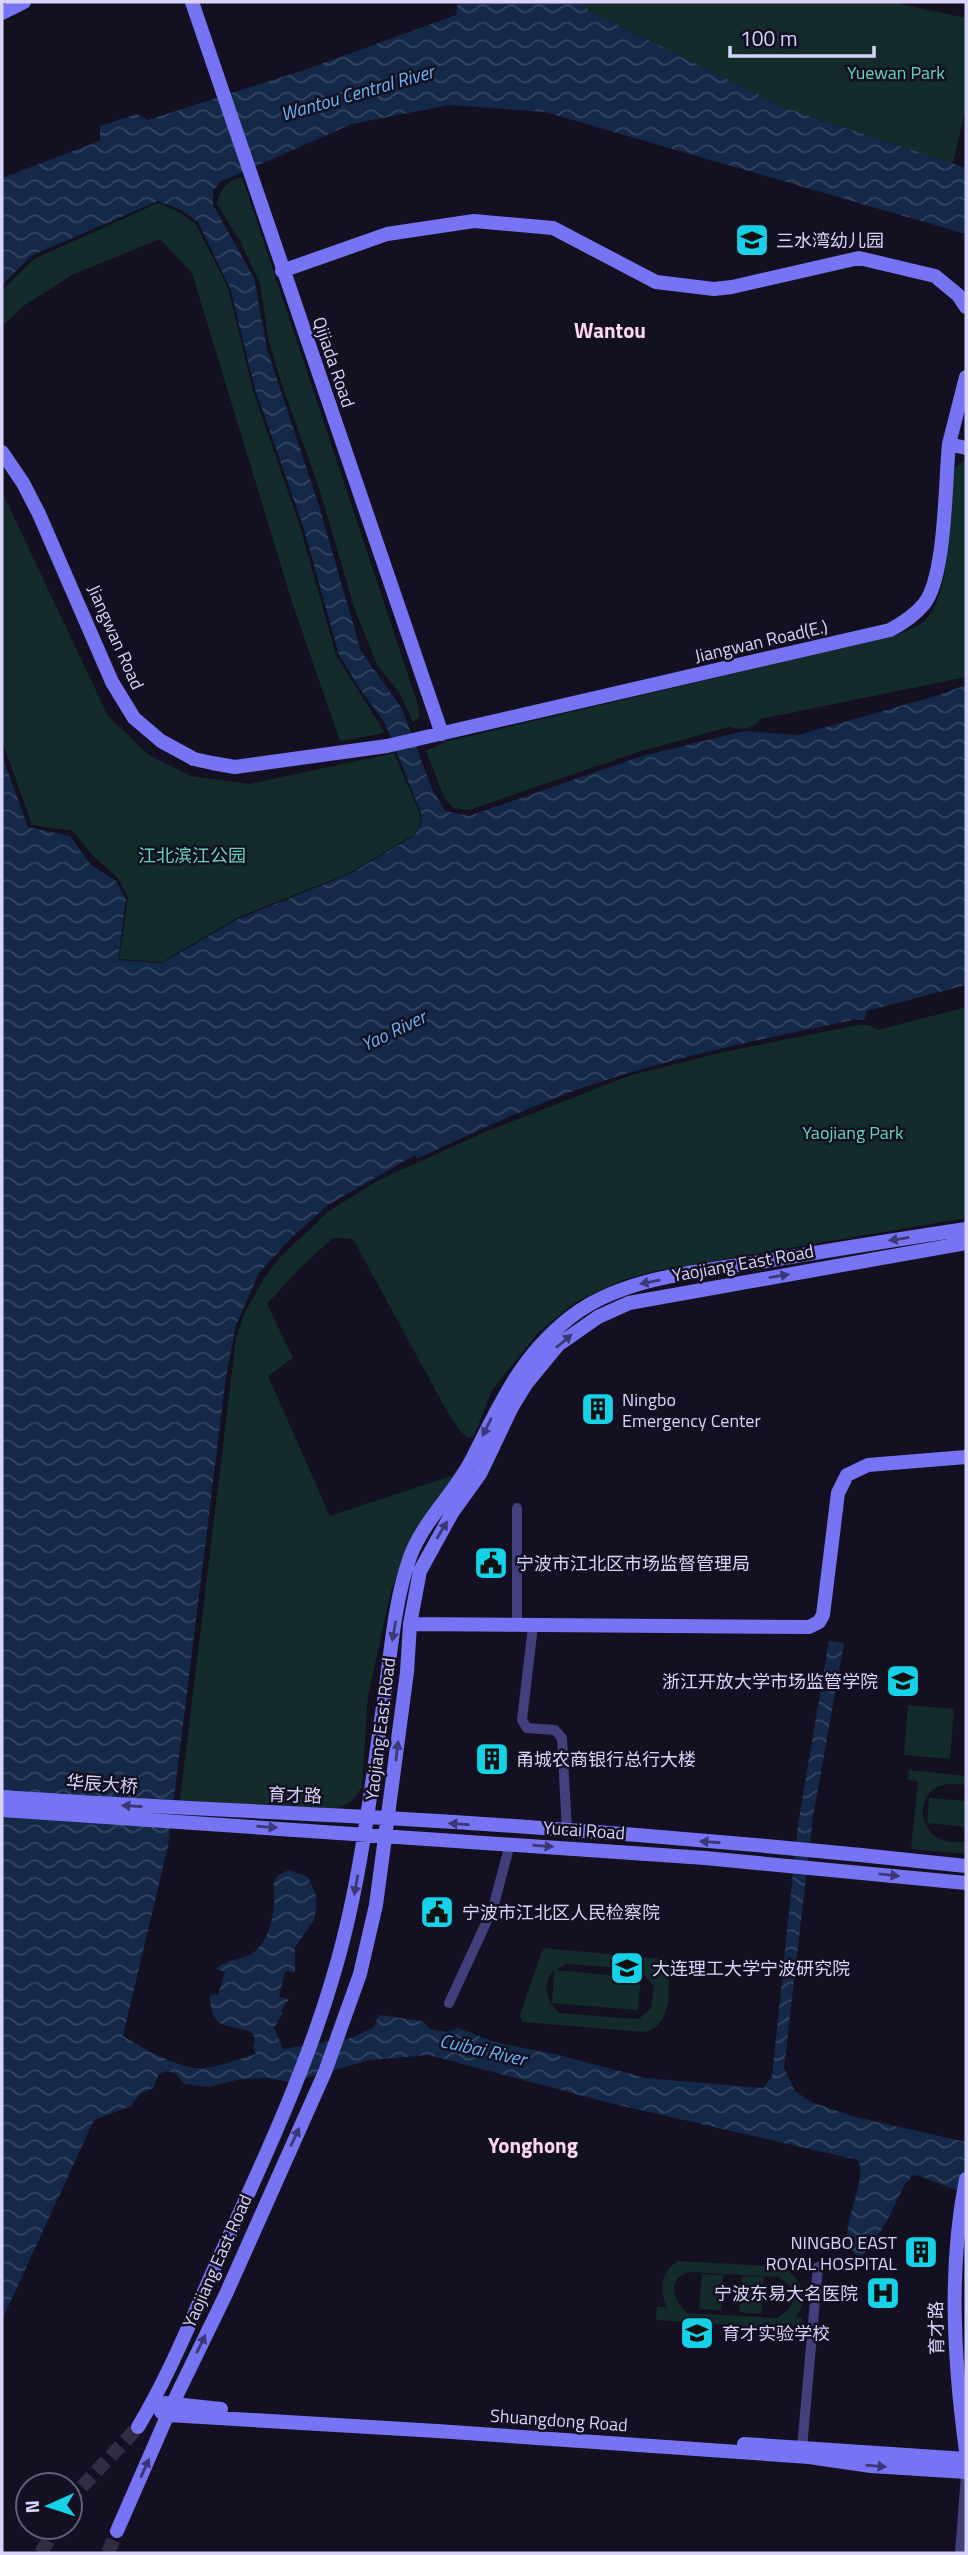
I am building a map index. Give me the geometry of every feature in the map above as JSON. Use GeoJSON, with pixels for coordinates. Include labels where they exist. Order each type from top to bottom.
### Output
{"type":"FeatureCollection","features":[{"type":"Feature","properties":{"kind":"main road"},"geometry":{"type":"LineString","coordinates":[[2,13],[24,2]]}},
{"type":"Feature","properties":{"kind":"main road","name":"Qijiada Road"},"geometry":{"type":"LineString","coordinates":[[192,2],[442,734]]}},
{"type":"Feature","properties":{"kind":"main road"},"geometry":{"type":"LineString","coordinates":[[282,271],[387,234],[474,220],[553,228],[656,282],[678,286],[714,289],[732,287],[859,258],[935,276],[958,295],[966,307]]}},
{"type":"Feature","properties":{"kind":"main road","name":"Jiangwan Road(E.)"},"geometry":{"type":"LineString","coordinates":[[420,738],[890,630],[910,619],[926,602],[939,569],[949,444],[966,377]]}},
{"type":"Feature","properties":{"kind":"main road"},"geometry":{"type":"LineString","coordinates":[[949,444],[966,448]]}},
{"type":"Feature","properties":{"kind":"main road","name":"Jiangwan Road"},"geometry":{"type":"LineString","coordinates":[[2,452],[23,482],[39,514],[112,682],[134,718],[161,741],[194,759],[235,767],[387,746],[420,738]]}},
{"type":"Feature","properties":{"kind":"main road","name":"Yaojiang East Road"},"geometry":{"type":"LineString","coordinates":[[138,2427],[152,2403],[298,2077],[331,1983],[351,1911],[392,1646],[404,1576],[412,1552],[468,1466],[512,1380],[531,1354],[555,1330],[580,1311],[629,1286],[737,1265],[966,1229]]}},
{"type":"Feature","properties":{"kind":"main road","name":"Yaojiang East Road"},"geometry":{"type":"LineString","coordinates":[[117,2531],[325,2072],[360,1974],[376,1905],[407,1672],[410,1624],[421,1570],[452,1513],[480,1474],[526,1384],[558,1345],[598,1317],[629,1303],[966,1243]]}},
{"type":"Feature","properties":{"kind":"main road"},"geometry":{"type":"LineString","coordinates":[[410,1624],[809,1627],[819,1622],[823,1615],[838,1493],[842,1481],[868,1465],[966,1457]]}},
{"type":"Feature","properties":{"kind":"main road","name":"华辰大桥"},"geometry":{"type":"LineString","coordinates":[[2,1797],[200,1817]]}},
{"type":"Feature","properties":{"kind":"main road"},"geometry":{"type":"LineString","coordinates":[[2,1810],[200,1817]]}},
{"type":"Feature","properties":{"kind":"main road","name":"育才路"},"geometry":{"type":"LineString","coordinates":[[200,1817],[388,1818]]}},
{"type":"Feature","properties":{"kind":"main road","name":"Yucai Road"},"geometry":{"type":"LineString","coordinates":[[200,1817],[386,1835],[779,1864],[966,1883]]}},
{"type":"Feature","properties":{"kind":"main road","name":"Yucai Road"},"geometry":{"type":"LineString","coordinates":[[388,1818],[778,1847],[966,1866]]}},
{"type":"Feature","properties":{"kind":"main road","name":"育才路"},"geometry":{"type":"LineString","coordinates":[[966,2179],[961,2205],[955,2304],[955,2352],[966,2451]]}},
{"type":"Feature","properties":{"kind":"main road","name":"Shuangdong Road"},"geometry":{"type":"LineString","coordinates":[[152,2403],[170,2410],[809,2457],[871,2466],[966,2474]]}},
{"type":"Feature","properties":{"kind":"main road","name":"Shuangdong Road"},"geometry":{"type":"LineString","coordinates":[[170,2410],[966,2459]]}},
{"type":"Feature","properties":{"kind":"street"},"geometry":{"type":"LineString","coordinates":[[517,1508],[517,1626]]}},
{"type":"Feature","properties":{"kind":"street"},"geometry":{"type":"LineString","coordinates":[[533,1626],[522,1720],[527,1728],[555,1730],[562,1738],[567,1831]]}},
{"type":"Feature","properties":{"kind":"street"},"geometry":{"type":"LineString","coordinates":[[449,2003],[493,1908],[510,1844]]}},
{"type":"Feature","properties":{"kind":"street"},"geometry":{"type":"LineString","coordinates":[[802,2448],[818,2267]]}},
{"type":"Feature","properties":{"kind":"street"},"geometry":{"type":"LineString","coordinates":[[960,2553],[966,2474]]}},
{"type":"Feature","properties":{"kind":"green space","name":"Yuewan Park"},"geometry":{"type":"Polygon","coordinates":[[[581,2],[890,2],[966,18],[966,106],[953,164],[783,107],[590,11],[581,2]]]}},
{"type":"Feature","properties":{"kind":"green space"},"geometry":{"type":"Polygon","coordinates":[[[242,177],[419,708],[419,717],[413,722],[399,692],[377,665],[355,610],[319,488],[268,338],[260,283],[240,241],[217,204],[225,187],[242,177]]]}},
{"type":"Feature","properties":{"kind":"green space"},"geometry":{"type":"Polygon","coordinates":[[[158,203],[179,212],[196,224],[228,288],[253,390],[300,526],[336,655],[385,733],[340,741],[293,605],[192,273],[160,239],[72,275],[25,305],[2,326],[2,290],[34,259],[158,203]]]}},
{"type":"Feature","properties":{"kind":"green space"},"geometry":{"type":"Polygon","coordinates":[[[965,460],[966,677],[761,719],[746,728],[729,727],[638,752],[469,810],[453,808],[444,797],[426,751],[444,742],[894,636],[920,624],[935,605],[941,588],[948,547],[954,469],[965,460]]]}},
{"type":"Feature","properties":{"kind":"green space","name":"江北滨江公园"},"geometry":{"type":"Polygon","coordinates":[[[2,492],[108,716],[149,755],[191,776],[249,784],[394,753],[420,814],[421,822],[415,834],[352,872],[235,919],[162,962],[119,959],[128,898],[118,878],[92,855],[73,831],[32,825],[2,740],[2,492]]]}},
{"type":"Feature","properties":{"kind":"green space","name":"Yaojiang Park"},"geometry":{"type":"Polygon","coordinates":[[[966,1007],[966,1218],[655,1271],[623,1280],[574,1303],[538,1333],[492,1390],[474,1436],[469,1438],[461,1432],[448,1413],[353,1239],[333,1238],[301,1267],[267,1304],[293,1358],[268,1376],[330,1516],[451,1476],[457,1470],[460,1473],[410,1542],[391,1591],[368,1696],[362,1787],[352,1801],[333,1810],[180,1800],[236,1338],[245,1312],[279,1258],[329,1211],[379,1180],[485,1132],[628,1076],[719,1053],[858,1025],[869,1025],[878,1030],[966,1007]]]}},
{"type":"Feature","properties":{"kind":"green space"},"geometry":{"type":"Polygon","coordinates":[[[908,1705],[954,1709],[950,1759],[904,1755],[908,1705]]]}},
{"type":"Feature","properties":{"kind":"green space"},"geometry":{"type":"Polygon","coordinates":[[[909,1770],[966,1776],[966,1785],[945,1785],[933,1790],[925,1801],[923,1815],[928,1828],[938,1838],[966,1842],[966,1854],[911,1849],[918,1782],[908,1780],[909,1770]]]}},
{"type":"Feature","properties":{"kind":"green space"},"geometry":{"type":"Polygon","coordinates":[[[929,1798],[966,1801],[966,1827],[927,1823],[929,1798]]]}},
{"type":"Feature","properties":{"kind":"green space"},"geometry":{"type":"Polygon","coordinates":[[[543,1948],[664,1959],[669,1964],[669,1994],[665,2014],[654,2028],[644,2032],[522,2022],[520,2015],[543,1948]],[[567,1964],[555,1970],[641,1978],[638,2010],[552,2003],[554,1970],[547,1981],[547,1993],[551,2004],[560,2013],[640,2018],[651,2008],[654,1987],[642,1972],[634,1969],[567,1964]]]}},
{"type":"Feature","properties":{"kind":"green space"},"geometry":{"type":"Polygon","coordinates":[[[679,2261],[784,2267],[802,2290],[803,2303],[796,2317],[802,2318],[801,2330],[656,2320],[657,2307],[667,2307],[663,2281],[668,2269],[679,2261]],[[690,2272],[677,2279],[674,2290],[678,2302],[687,2313],[777,2318],[789,2309],[793,2301],[789,2285],[778,2277],[690,2272]]]}},
{"type":"Feature","properties":{"kind":"green space"},"geometry":{"type":"Polygon","coordinates":[[[702,2274],[723,2275],[721,2310],[699,2309],[702,2274]]]}},
{"type":"Feature","properties":{"kind":"green space"},"geometry":{"type":"Polygon","coordinates":[[[742,2276],[764,2277],[761,2314],[739,2312],[742,2276]]]}},
{"type":"Feature","properties":{"kind":"water"},"geometry":{"type":"Polygon","coordinates":[[[458,2],[581,2],[590,11],[783,107],[966,168],[966,234],[545,112],[449,105],[352,124],[220,182],[213,191],[213,205],[254,278],[267,349],[319,506],[361,651],[402,709],[432,789],[445,811],[469,816],[642,756],[744,731],[798,735],[966,685],[966,985],[867,1011],[864,1020],[749,1042],[646,1068],[538,1105],[417,1159],[415,1155],[328,1205],[291,1238],[259,1273],[236,1325],[226,1377],[168,1846],[123,2036],[162,2057],[194,2068],[216,2066],[256,2054],[253,2048],[255,2038],[250,2031],[226,2026],[216,2019],[210,1994],[218,1995],[225,1972],[216,1969],[224,1963],[251,1954],[264,1941],[273,1911],[273,1884],[278,1875],[289,1870],[308,1877],[316,1895],[316,1910],[314,1920],[295,1947],[295,1973],[285,1971],[279,1997],[289,1999],[274,2028],[283,2049],[351,2038],[374,2027],[379,2015],[423,2021],[430,2029],[448,2032],[458,2028],[494,2042],[554,2054],[646,2078],[763,2088],[772,2077],[798,1824],[829,1641],[844,1643],[813,1817],[784,2068],[795,2091],[811,2102],[856,2117],[966,2142],[966,2194],[917,2175],[912,2176],[870,2249],[862,2256],[857,2256],[850,2247],[847,2236],[859,2183],[858,2160],[610,2103],[429,2055],[370,2060],[292,2082],[268,2078],[241,2079],[208,2087],[184,2084],[176,2074],[167,2071],[159,2074],[153,2088],[140,2094],[131,2106],[94,2120],[2,2320],[2,756],[28,827],[70,836],[91,865],[116,881],[126,899],[118,960],[162,963],[236,920],[352,873],[415,835],[422,822],[421,813],[385,723],[339,655],[303,526],[255,389],[230,288],[198,222],[181,210],[158,201],[31,256],[2,285],[2,178],[100,141],[100,126],[137,114],[148,120],[310,68],[456,15],[458,2]]]}},
{"type":"Feature","properties":{"kind":"tunnel"},"geometry":{"type":"LineString","coordinates":[[84,2485],[138,2427]]}},
{"type":"Feature","properties":{"kind":"tunnel"},"geometry":{"type":"LineString","coordinates":[[108,2553],[117,2531]]}},
{"type":"Feature","properties":{"kind":"tunnel"},"geometry":{"type":"LineString","coordinates":[[41,2553],[48,2541]]}},
{"type":"Feature","properties":{"kind":"place","name":"三水湾幼儿园"},"geometry":{"type":"Point","coordinates":[752,240]}},
{"type":"Feature","properties":{"kind":"place","name":"Ningbo Emergency Center"},"geometry":{"type":"Point","coordinates":[598,1409]}},
{"type":"Feature","properties":{"kind":"place","name":"宁波市江北区市场监督管理局"},"geometry":{"type":"Point","coordinates":[491,1563]}},
{"type":"Feature","properties":{"kind":"place","name":"浙江开放大学市场监管学院"},"geometry":{"type":"Point","coordinates":[903,1681]}},
{"type":"Feature","properties":{"kind":"place","name":"甬城农商银行总行大楼"},"geometry":{"type":"Point","coordinates":[492,1759]}},
{"type":"Feature","properties":{"kind":"place","name":"宁波市江北区人民检察院"},"geometry":{"type":"Point","coordinates":[437,1912]}},
{"type":"Feature","properties":{"kind":"place","name":"大连理工大学宁波研究院"},"geometry":{"type":"Point","coordinates":[627,1968]}},
{"type":"Feature","properties":{"kind":"place","name":"NINGBO EAST ROYAL HOSPITAL"},"geometry":{"type":"Point","coordinates":[921,2252]}},
{"type":"Feature","properties":{"kind":"place","name":"宁波东易大名医院"},"geometry":{"type":"Point","coordinates":[883,2293]}},
{"type":"Feature","properties":{"kind":"place","name":"育才实验学校"},"geometry":{"type":"Point","coordinates":[697,2333]}},
{"type":"Feature","properties":{"kind":"district","name":"Wantou"},"geometry":{"type":"Point","coordinates":[610,330]}},
{"type":"Feature","properties":{"kind":"district","name":"Yonghong"},"geometry":{"type":"Point","coordinates":[533,2145]}},
{"type":"Feature","properties":{"kind":"water label","name":"Wantou Central River"},"geometry":{"type":"Point","coordinates":[357,92]}},
{"type":"Feature","properties":{"kind":"water label","name":"Yao River"},"geometry":{"type":"Point","coordinates":[393,1030]}},
{"type":"Feature","properties":{"kind":"water label","name":"Cuibai River"},"geometry":{"type":"Point","coordinates":[483,2049]}}]}
